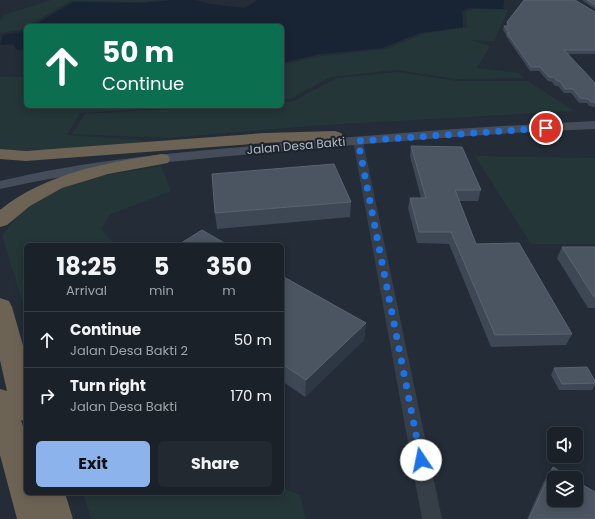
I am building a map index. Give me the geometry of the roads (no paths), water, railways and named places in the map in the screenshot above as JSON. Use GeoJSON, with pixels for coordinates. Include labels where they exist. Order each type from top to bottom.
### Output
{"type":"FeatureCollection","features":[{"type":"Feature","properties":{"kind":"highway"},"geometry":{"type":"LineString","coordinates":[[0,154],[26,156],[265,138],[335,136]]}},
{"type":"Feature","properties":{"kind":"highway"},"geometry":{"type":"LineString","coordinates":[[0,222],[12,209],[39,192],[72,177],[111,167],[171,157]]}},
{"type":"Feature","properties":{"kind":"highway"},"geometry":{"type":"LineString","coordinates":[[0,307],[24,400]]}},
{"type":"Feature","properties":{"kind":"highway"},"geometry":{"type":"LineString","coordinates":[[0,401],[24,482]]}},
{"type":"Feature","properties":{"kind":"highway"},"geometry":{"type":"LineString","coordinates":[[28,495],[35,519]]}},
{"type":"Feature","properties":{"kind":"highway"},"geometry":{"type":"LineString","coordinates":[[49,495],[55,519]]}},
{"type":"Feature","properties":{"kind":"street","name":"Jalan Desa Bakti"},"geometry":{"type":"LineString","coordinates":[[0,185],[32,173],[109,157],[335,136],[595,118]]}},
{"type":"Feature","properties":{"kind":"street","name":"Jalan Desa Bakti"},"geometry":{"type":"LineString","coordinates":[[0,177],[171,157],[358,141],[595,125]]}},
{"type":"Feature","properties":{"kind":"street"},"geometry":{"type":"LineString","coordinates":[[576,126],[595,128]]}},
{"type":"Feature","properties":{"kind":"street"},"geometry":{"type":"LineString","coordinates":[[358,141],[432,519]]}},
{"type":"Feature","properties":{"kind":"water"},"geometry":{"type":"Polygon","coordinates":[[[174,0],[195,0],[210,4],[245,8],[258,0],[504,0],[503,9],[469,8],[462,11],[463,27],[420,33],[382,48],[320,54],[284,63],[284,24],[36,24],[73,2],[143,3],[174,0]]]}},
{"type":"Feature","properties":{"kind":"water"},"geometry":{"type":"Polygon","coordinates":[[[24,31],[24,51],[17,50],[13,44],[0,45],[3,35],[24,31]]]}}]}
